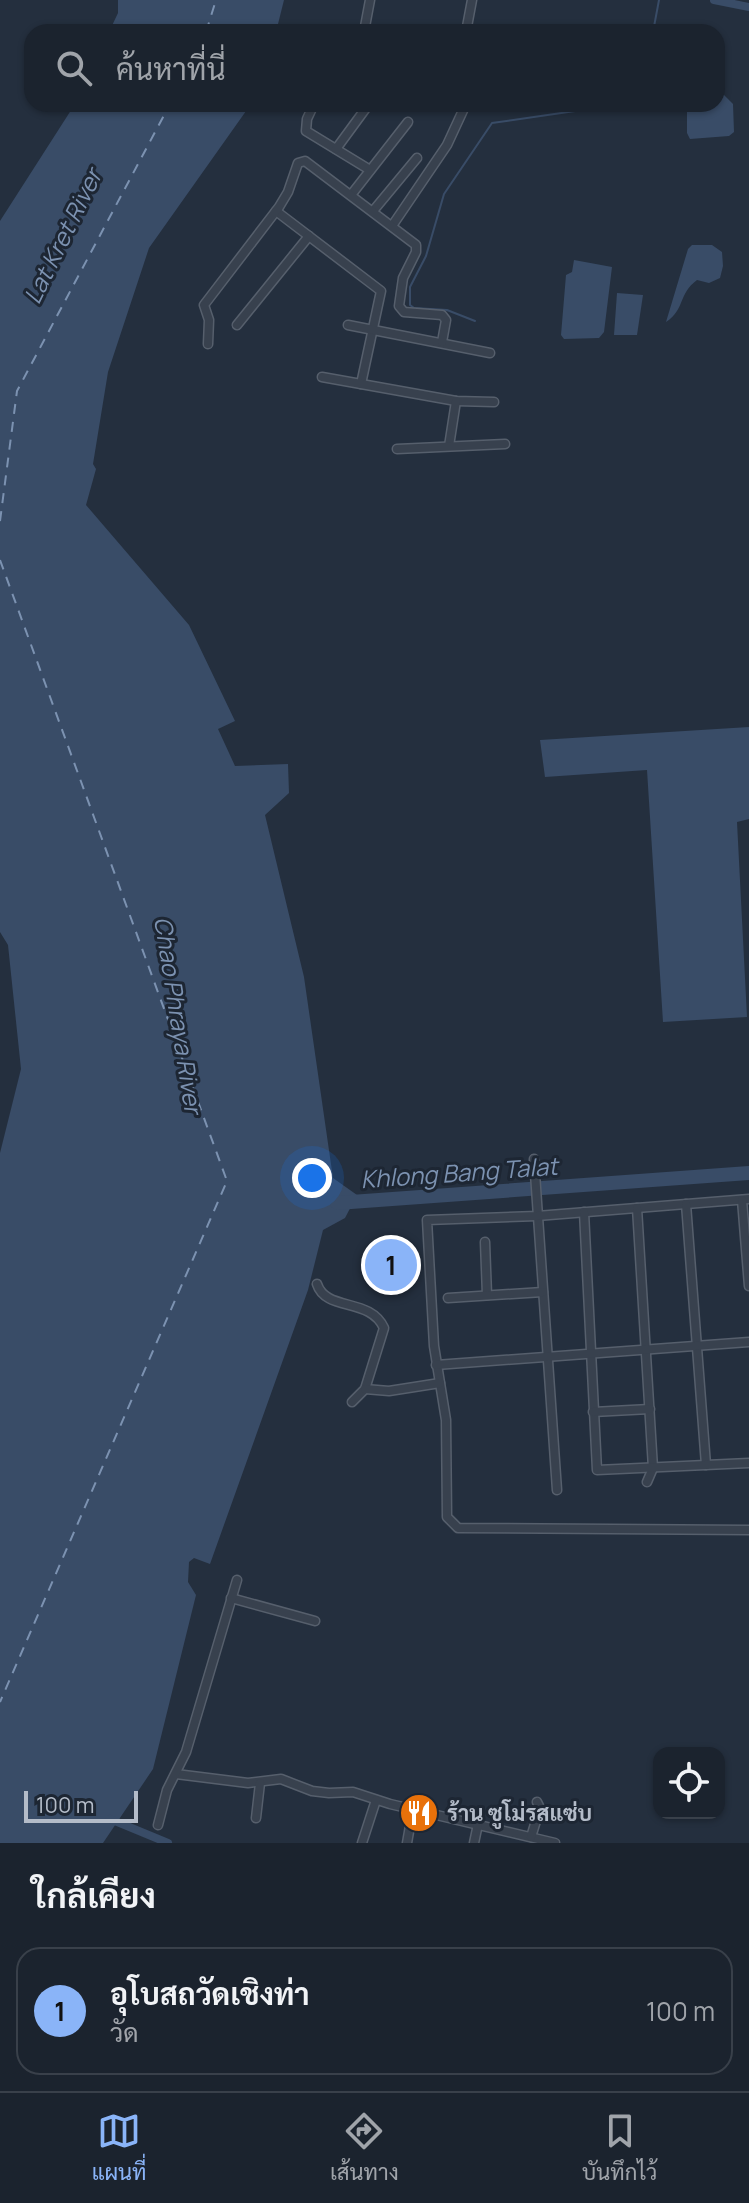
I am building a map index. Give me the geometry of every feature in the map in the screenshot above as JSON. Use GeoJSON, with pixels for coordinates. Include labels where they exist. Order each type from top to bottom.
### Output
{"type":"FeatureCollection","features":[{"type":"Feature","properties":{"kind":"street"},"geometry":{"type":"LineString","coordinates":[[366,24],[370,0]]}},
{"type":"Feature","properties":{"kind":"street"},"geometry":{"type":"LineString","coordinates":[[468,24],[472,0]]}},
{"type":"Feature","properties":{"kind":"street"},"geometry":{"type":"LineString","coordinates":[[310,112],[306,131],[370,170]]}},
{"type":"Feature","properties":{"kind":"street"},"geometry":{"type":"LineString","coordinates":[[336,149],[363,112]]}},
{"type":"Feature","properties":{"kind":"street"},"geometry":{"type":"LineString","coordinates":[[392,226],[447,145],[462,112]]}},
{"type":"Feature","properties":{"kind":"street"},"geometry":{"type":"LineString","coordinates":[[351,195],[408,122]]}},
{"type":"Feature","properties":{"kind":"street"},"geometry":{"type":"LineString","coordinates":[[208,344],[209,320],[204,305],[276,211],[288,192],[300,156],[416,248],[403,278],[400,310],[442,315],[446,320],[442,342]]}},
{"type":"Feature","properties":{"kind":"street"},"geometry":{"type":"LineString","coordinates":[[373,211],[417,158]]}},
{"type":"Feature","properties":{"kind":"street"},"geometry":{"type":"LineString","coordinates":[[276,211],[381,291],[361,384]]}},
{"type":"Feature","properties":{"kind":"street"},"geometry":{"type":"LineString","coordinates":[[237,325],[309,236]]}},
{"type":"Feature","properties":{"kind":"street"},"geometry":{"type":"LineString","coordinates":[[348,325],[490,353]]}},
{"type":"Feature","properties":{"kind":"street"},"geometry":{"type":"LineString","coordinates":[[322,377],[456,401],[494,402]]}},
{"type":"Feature","properties":{"kind":"street"},"geometry":{"type":"LineString","coordinates":[[449,446],[456,401]]}},
{"type":"Feature","properties":{"kind":"street"},"geometry":{"type":"LineString","coordinates":[[397,449],[505,444]]}},
{"type":"Feature","properties":{"kind":"street"},"geometry":{"type":"LineString","coordinates":[[534,1159],[557,1490]]}},
{"type":"Feature","properties":{"kind":"street"},"geometry":{"type":"LineString","coordinates":[[749,1286],[746,1200],[537,1216],[427,1220],[436,1365],[446,1420],[447,1517],[458,1528],[749,1530]]}},
{"type":"Feature","properties":{"kind":"street"},"geometry":{"type":"LineString","coordinates":[[686,1204],[706,1465]]}},
{"type":"Feature","properties":{"kind":"street"},"geometry":{"type":"LineString","coordinates":[[637,1208],[653,1468],[647,1482]]}},
{"type":"Feature","properties":{"kind":"street"},"geometry":{"type":"LineString","coordinates":[[584,1212],[597,1470],[749,1463]]}},
{"type":"Feature","properties":{"kind":"street"},"geometry":{"type":"LineString","coordinates":[[485,1242],[487,1295]]}},
{"type":"Feature","properties":{"kind":"street"},"geometry":{"type":"LineString","coordinates":[[317,1284],[328,1299],[372,1312],[384,1328],[365,1389],[352,1402]]}},
{"type":"Feature","properties":{"kind":"street"},"geometry":{"type":"LineString","coordinates":[[448,1298],[543,1292]]}},
{"type":"Feature","properties":{"kind":"street"},"geometry":{"type":"LineString","coordinates":[[436,1365],[749,1342]]}},
{"type":"Feature","properties":{"kind":"street"},"geometry":{"type":"LineString","coordinates":[[365,1389],[389,1391],[440,1383]]}},
{"type":"Feature","properties":{"kind":"street"},"geometry":{"type":"LineString","coordinates":[[593,1412],[650,1409]]}},
{"type":"Feature","properties":{"kind":"street"},"geometry":{"type":"LineString","coordinates":[[158,1825],[167,1790],[186,1752],[237,1580]]}},
{"type":"Feature","properties":{"kind":"street"},"geometry":{"type":"LineString","coordinates":[[231,1598],[315,1621]]}},
{"type":"Feature","properties":{"kind":"street"},"geometry":{"type":"LineString","coordinates":[[176,1774],[260,1783],[281,1779],[312,1791],[353,1792],[555,1843]]}},
{"type":"Feature","properties":{"kind":"street"},"geometry":{"type":"LineString","coordinates":[[256,1818],[260,1783]]}},
{"type":"Feature","properties":{"kind":"street"},"geometry":{"type":"LineString","coordinates":[[362,1843],[376,1800]]}},
{"type":"Feature","properties":{"kind":"street"},"geometry":{"type":"LineString","coordinates":[[531,1837],[540,1808],[537,1802]]}},
{"type":"Feature","properties":{"kind":"street"},"geometry":{"type":"LineString","coordinates":[[407,1843],[413,1809]]}},
{"type":"Feature","properties":{"kind":"street"},"geometry":{"type":"LineString","coordinates":[[474,1843],[478,1824]]}},
{"type":"Feature","properties":{"kind":"water"},"geometry":{"type":"Polygon","coordinates":[[[118,0],[284,0],[278,24],[113,24],[118,13],[118,0]]]}},
{"type":"Feature","properties":{"kind":"water"},"geometry":{"type":"Polygon","coordinates":[[[725,96],[733,104],[734,132],[729,136],[690,139],[687,112],[725,112],[725,96]]]}},
{"type":"Feature","properties":{"kind":"water"},"geometry":{"type":"Polygon","coordinates":[[[70,112],[245,112],[149,248],[108,372],[93,464],[96,469],[86,505],[189,625],[235,721],[218,729],[235,766],[288,764],[289,793],[265,815],[304,977],[333,1178],[357,1195],[345,1218],[323,1230],[308,1290],[210,1564],[194,1558],[189,1562],[188,1582],[196,1595],[153,1769],[103,1843],[0,1843],[0,1153],[21,1069],[8,945],[0,932],[0,221],[70,112]]]}},
{"type":"Feature","properties":{"kind":"water"},"geometry":{"type":"Polygon","coordinates":[[[692,245],[712,245],[722,252],[720,278],[709,283],[697,280],[666,322],[688,249],[692,245]]]}},
{"type":"Feature","properties":{"kind":"water"},"geometry":{"type":"Polygon","coordinates":[[[574,260],[612,267],[604,332],[599,338],[564,339],[561,335],[566,275],[572,272],[574,260]]]}},
{"type":"Feature","properties":{"kind":"water"},"geometry":{"type":"Polygon","coordinates":[[[617,293],[643,295],[637,335],[614,335],[617,293]]]}},
{"type":"Feature","properties":{"kind":"water"},"geometry":{"type":"Polygon","coordinates":[[[749,727],[749,819],[737,822],[747,1017],[663,1022],[647,770],[545,777],[540,740],[749,727]]]}},
{"type":"Feature","properties":{"kind":"waterway"},"geometry":{"type":"LineString","coordinates":[[654,24],[659,0]]}},
{"type":"Feature","properties":{"kind":"waterway"},"geometry":{"type":"LineString","coordinates":[[714,0],[749,7]]}},
{"type":"Feature","properties":{"kind":"waterway"},"geometry":{"type":"LineString","coordinates":[[475,321],[447,310],[414,308],[410,305],[410,287],[426,256],[444,194],[492,123],[568,112]]}},
{"type":"Feature","properties":{"kind":"waterway","name":"Khlong Bang Talat"},"geometry":{"type":"LineString","coordinates":[[337,1203],[749,1173]]}},
{"type":"Feature","properties":{"kind":"waterway"},"geometry":{"type":"LineString","coordinates":[[110,1819],[168,1843]]}},
{"type":"Feature","properties":{"kind":"ferry route"},"geometry":{"type":"LineString","coordinates":[[208,24],[216,0]]}},
{"type":"Feature","properties":{"kind":"ferry route"},"geometry":{"type":"LineString","coordinates":[[0,521],[17,391],[166,112]]}},
{"type":"Feature","properties":{"kind":"ferry route"},"geometry":{"type":"LineString","coordinates":[[0,560],[227,1181],[0,1702]]}},
{"type":"Feature","properties":{"kind":"place","name":"อุโบสถวัดเชิงท่า"},"geometry":{"type":"Point","coordinates":[391,1265]}},
{"type":"Feature","properties":{"kind":"place","name":"ร้าน ซูโม่รสแซ่บ"},"geometry":{"type":"Point","coordinates":[419,1813]}},
{"type":"Feature","properties":{"kind":"water label","name":"Lat Kret River"},"geometry":{"type":"Point","coordinates":[62,236]}},
{"type":"Feature","properties":{"kind":"water label","name":"Chao Phraya River"},"geometry":{"type":"Point","coordinates":[179,1015]}}]}
